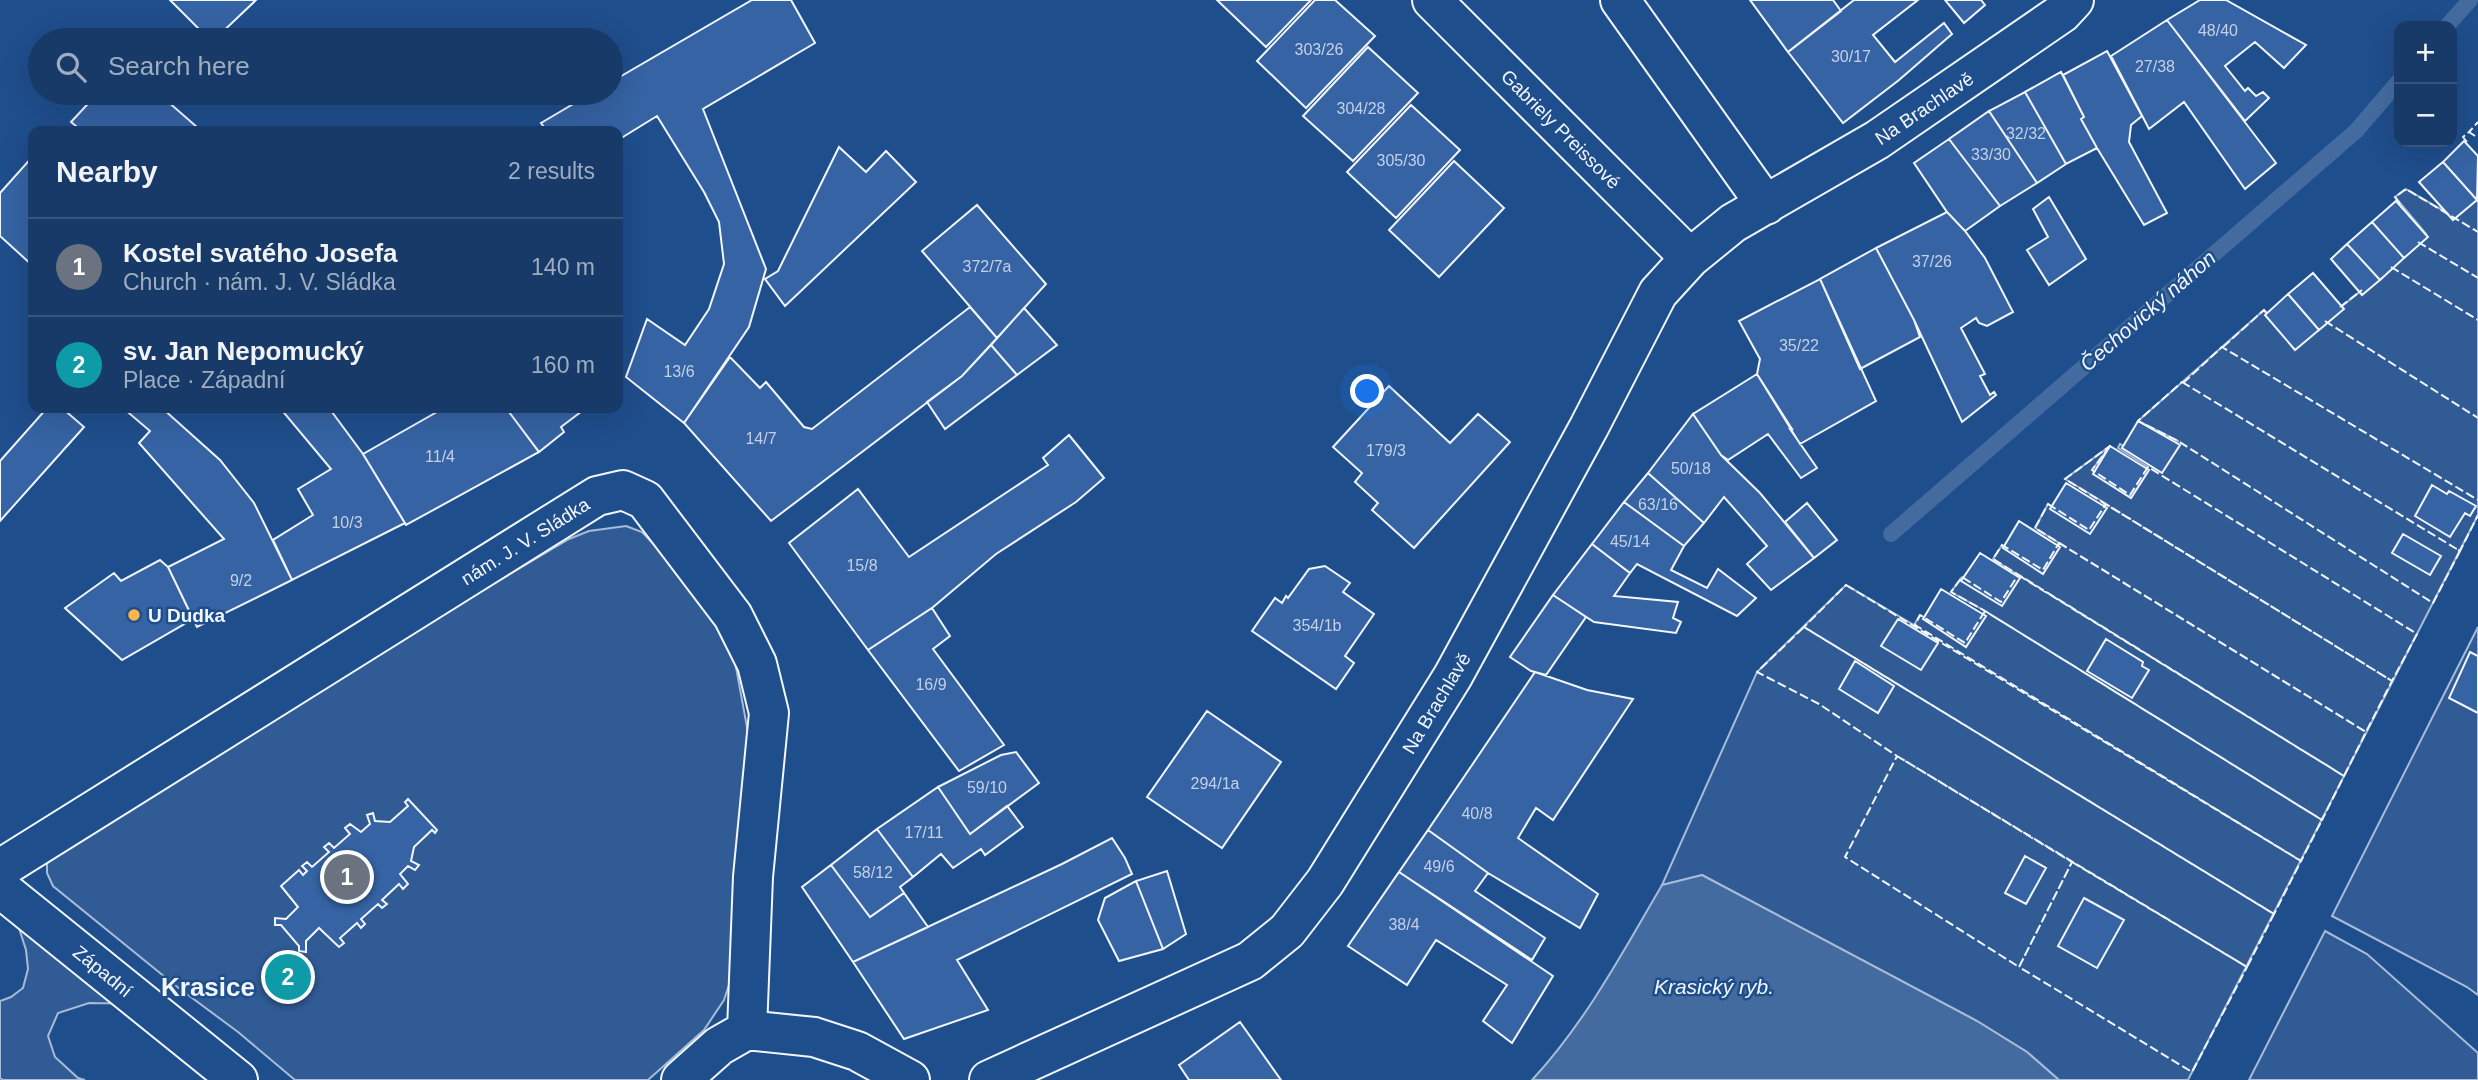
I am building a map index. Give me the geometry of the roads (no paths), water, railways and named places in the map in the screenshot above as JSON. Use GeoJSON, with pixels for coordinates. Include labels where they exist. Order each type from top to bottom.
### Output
{"type":"FeatureCollection","features":[{"type":"Feature","properties":{"kind":"street","name":"Gabriely Preissové"},"geometry":{"type":"LineString","coordinates":[[1432,0],[1690,258]]}},
{"type":"Feature","properties":{"kind":"street"},"geometry":{"type":"LineString","coordinates":[[1620,0],[1766,205]]}},
{"type":"Feature","properties":{"kind":"street","name":"Na Brachlavě"},"geometry":{"type":"LineString","coordinates":[[989,1080],[1250,961],[1287,930],[1325,882],[1453,676],[1589,427],[1658,293],[1690,258],[1733,223],[1877,140],[2062,13],[2074,0]]}},
{"type":"Feature","properties":{"kind":"street","name":"nám. J. V. Sládka"},"geometry":{"type":"LineString","coordinates":[[0,869],[597,496],[624,490],[645,500],[733,616],[757,664],[769,713],[754,877],[747,1030]]}},
{"type":"Feature","properties":{"kind":"street","name":"Západní"},"geometry":{"type":"LineString","coordinates":[[0,888],[238,1080]]}},
{"type":"Feature","properties":{"kind":"street"},"geometry":{"type":"LineString","coordinates":[[681,1080],[719,1046],[747,1030],[814,1037],[857,1051],[909,1080]]}},
{"type":"Feature","properties":{"kind":"water","name":"Krasický ryb."},"geometry":{"type":"Polygon","coordinates":[[[1702,875],[1977,1021],[2027,1052],[2059,1080],[1532,1080],[1586,1011],[1662,885],[1702,875]]]}},
{"type":"Feature","properties":{"kind":"waterway","name":"Čechovický náhon"},"geometry":{"type":"LineString","coordinates":[[2451,21],[2470,0]]}},
{"type":"Feature","properties":{"kind":"waterway","name":"Čechovický náhon"},"geometry":{"type":"LineString","coordinates":[[1891,534],[2356,131],[2396,84]]}},
{"type":"Feature","properties":{"kind":"place","name":"U Dudka"},"geometry":{"type":"Point","coordinates":[134,615]}},
{"type":"Feature","properties":{"kind":"place","name":"Kostel svatého Josefa"},"geometry":{"type":"Point","coordinates":[347,877]}},
{"type":"Feature","properties":{"kind":"place","name":"sv. Jan Nepomucký"},"geometry":{"type":"Point","coordinates":[288,977]}},
{"type":"Feature","properties":{"kind":"district","name":"Krasice"},"geometry":{"type":"Point","coordinates":[208,987]}}]}
